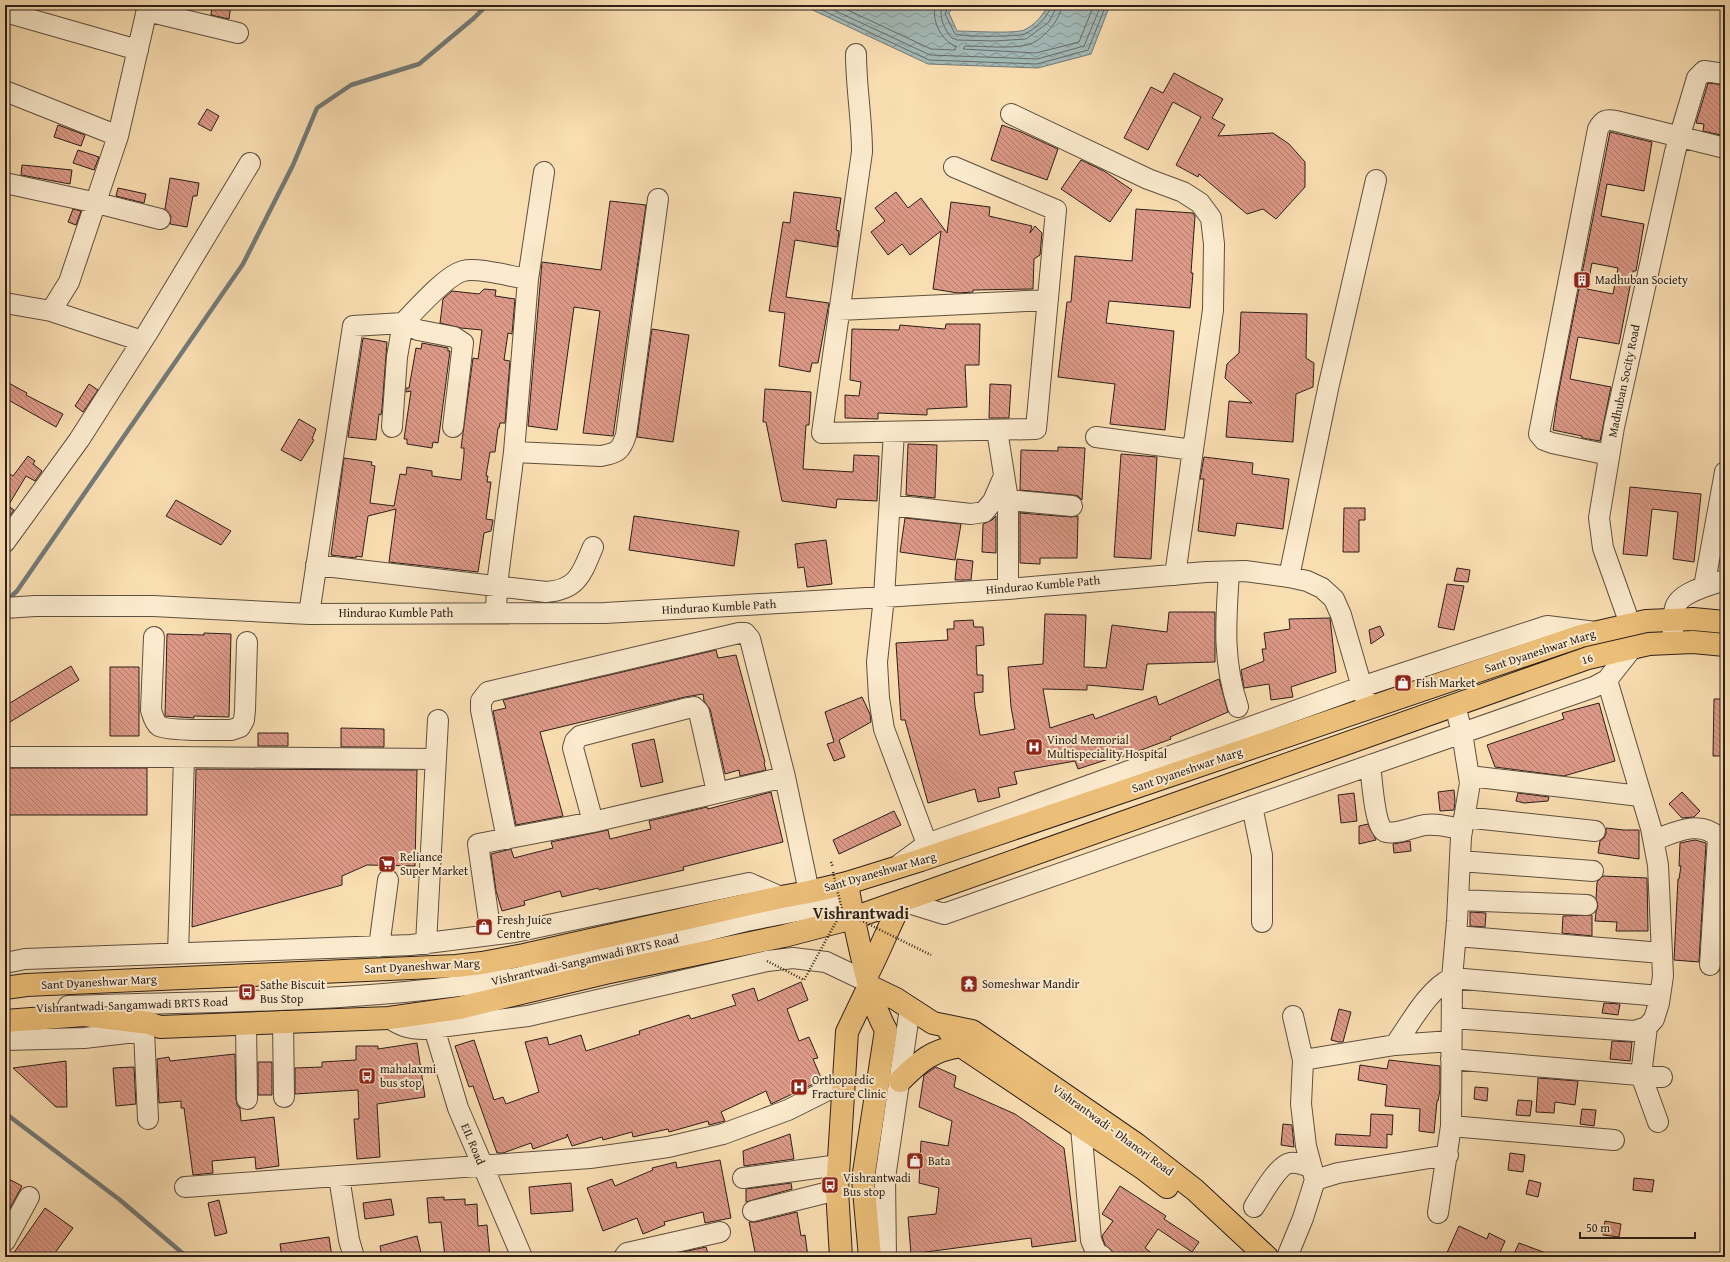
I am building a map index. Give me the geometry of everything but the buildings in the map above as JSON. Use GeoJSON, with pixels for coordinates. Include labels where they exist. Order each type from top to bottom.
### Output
{"type":"FeatureCollection","features":[{"type":"Feature","properties":{"kind":"main road","name":"Sant Dyaneshwar Marg"},"geometry":{"type":"LineString","coordinates":[[5,1021],[84,1015],[147,1027],[160,1027],[389,1018],[472,1005],[605,973],[784,936],[845,897],[894,869],[1582,636],[1646,621],[1674,619],[1725,622]]}},
{"type":"Feature","properties":{"kind":"main road","name":"16"},"geometry":{"type":"LineString","coordinates":[[1455,705],[1588,658],[1633,647],[1673,642],[1725,644]]}},
{"type":"Feature","properties":{"kind":"main road","name":"Sant Dyaneshwar Marg"},"geometry":{"type":"LineString","coordinates":[[5,988],[26,985],[456,966],[482,963],[809,892],[845,897],[902,901],[1455,705]]}},
{"type":"Feature","properties":{"kind":"main road"},"geometry":{"type":"LineString","coordinates":[[845,897],[876,1012],[886,1030],[863,1180],[870,1257]]}},
{"type":"Feature","properties":{"kind":"main road"},"geometry":{"type":"LineString","coordinates":[[841,1257],[837,1190],[847,1032],[877,957],[902,901]]}},
{"type":"Feature","properties":{"kind":"main road","name":"Vishrantwadi - Dhanori Road"},"geometry":{"type":"LineString","coordinates":[[868,981],[933,1023],[972,1031],[1136,1144],[1195,1190],[1267,1257]]}},
{"type":"Feature","properties":{"kind":"main road","name":"Vishrantwadi - Dhanori Road"},"geometry":{"type":"LineString","coordinates":[[945,1026],[961,1046],[1144,1169],[1232,1238],[1251,1257]]}},
{"type":"Feature","properties":{"kind":"main road"},"geometry":{"type":"LineString","coordinates":[[900,1081],[920,1062],[944,1049],[961,1046]]}},
{"type":"Feature","properties":{"kind":"street"},"geometry":{"type":"LineString","coordinates":[[51,311],[69,282],[97,203],[118,136],[147,8],[238,33]]}},
{"type":"Feature","properties":{"kind":"street"},"geometry":{"type":"LineString","coordinates":[[5,12],[138,50]]}},
{"type":"Feature","properties":{"kind":"street"},"geometry":{"type":"LineString","coordinates":[[856,54],[856,84],[862,129],[862,152],[822,433],[1036,429],[1056,210],[954,167]]}},
{"type":"Feature","properties":{"kind":"street","name":"Madhuban Socity Road"},"geometry":{"type":"LineString","coordinates":[[1630,624],[1603,548],[1599,518],[1609,455],[1675,152],[1696,78],[1704,71],[1725,74]]}},
{"type":"Feature","properties":{"kind":"street"},"geometry":{"type":"LineString","coordinates":[[5,92],[118,136]]}},
{"type":"Feature","properties":{"kind":"street"},"geometry":{"type":"LineString","coordinates":[[1011,114],[1148,179],[1183,192],[1200,203],[1211,218],[1214,244],[1213,310],[1175,574]]}},
{"type":"Feature","properties":{"kind":"street"},"geometry":{"type":"LineString","coordinates":[[1609,455],[1552,443],[1544,440],[1539,434],[1598,129],[1602,122],[1607,120],[1725,148]]}},
{"type":"Feature","properties":{"kind":"street"},"geometry":{"type":"LineString","coordinates":[[5,542],[79,440],[142,341],[250,163]]}},
{"type":"Feature","properties":{"kind":"street"},"geometry":{"type":"LineString","coordinates":[[496,613],[497,586],[514,452],[528,280],[544,172]]}},
{"type":"Feature","properties":{"kind":"street"},"geometry":{"type":"LineString","coordinates":[[1289,577],[1329,384],[1376,180]]}},
{"type":"Feature","properties":{"kind":"street"},"geometry":{"type":"LineString","coordinates":[[5,184],[97,203],[160,219]]}},
{"type":"Feature","properties":{"kind":"street"},"geometry":{"type":"LineString","coordinates":[[514,452],[601,456],[613,454],[622,447],[626,435],[658,199]]}},
{"type":"Feature","properties":{"kind":"street"},"geometry":{"type":"LineString","coordinates":[[392,428],[397,357],[403,323],[450,278],[464,271],[476,270],[528,280]]}},
{"type":"Feature","properties":{"kind":"street"},"geometry":{"type":"LineString","coordinates":[[839,310],[1048,300]]}},
{"type":"Feature","properties":{"kind":"street"},"geometry":{"type":"LineString","coordinates":[[5,303],[51,311],[142,341]]}},
{"type":"Feature","properties":{"kind":"street"},"geometry":{"type":"LineString","coordinates":[[309,614],[353,326],[403,323],[418,330],[454,337],[463,342],[453,427]]}},
{"type":"Feature","properties":{"kind":"street"},"geometry":{"type":"LineString","coordinates":[[997,430],[1008,500],[1008,589]]}},
{"type":"Feature","properties":{"kind":"street"},"geometry":{"type":"LineString","coordinates":[[894,432],[884,597],[878,662],[879,698],[884,729],[927,844]]}},
{"type":"Feature","properties":{"kind":"street"},"geometry":{"type":"LineString","coordinates":[[1096,437],[1193,450]]}},
{"type":"Feature","properties":{"kind":"street"},"geometry":{"type":"LineString","coordinates":[[1704,588],[1725,472]]}},
{"type":"Feature","properties":{"kind":"street"},"geometry":{"type":"LineString","coordinates":[[890,505],[971,514],[984,512],[993,501],[1004,476]]}},
{"type":"Feature","properties":{"kind":"street"},"geometry":{"type":"LineString","coordinates":[[1008,500],[1072,506]]}},
{"type":"Feature","properties":{"kind":"street"},"geometry":{"type":"LineString","coordinates":[[316,565],[546,592],[560,591],[574,583],[583,570],[593,547]]}},
{"type":"Feature","properties":{"kind":"street","name":"Hindurao Kumble Path"},"geometry":{"type":"LineString","coordinates":[[5,608],[35,606],[153,606],[309,614],[605,613],[1008,589],[1175,574],[1244,571],[1307,581],[1322,588],[1334,599],[1341,615],[1368,708]]}},
{"type":"Feature","properties":{"kind":"street"},"geometry":{"type":"LineString","coordinates":[[1229,572],[1225,641],[1230,685],[1238,707]]}},
{"type":"Feature","properties":{"kind":"street"},"geometry":{"type":"LineString","coordinates":[[1673,642],[1675,607],[1679,599],[1690,593],[1725,580]]}},
{"type":"Feature","properties":{"kind":"street"},"geometry":{"type":"LineString","coordinates":[[894,869],[927,844],[1361,687],[1547,626],[1598,632]]}},
{"type":"Feature","properties":{"kind":"street"},"geometry":{"type":"LineString","coordinates":[[507,839],[481,710],[482,700],[488,692],[739,633],[745,633],[750,638],[785,777],[809,892]]}},
{"type":"Feature","properties":{"kind":"street"},"geometry":{"type":"LineString","coordinates":[[154,637],[151,710],[154,720],[161,727],[171,728],[231,730],[240,727],[244,720],[245,710],[247,642]]}},
{"type":"Feature","properties":{"kind":"street"},"geometry":{"type":"LineString","coordinates":[[902,901],[944,914],[1594,687],[1607,680],[1633,647]]}},
{"type":"Feature","properties":{"kind":"street"},"geometry":{"type":"LineString","coordinates":[[1452,1018],[1634,1031],[1647,1027],[1654,1019],[1663,976],[1658,865],[1654,840],[1607,680]]}},
{"type":"Feature","properties":{"kind":"street"},"geometry":{"type":"LineString","coordinates":[[1438,1213],[1448,1155],[1451,1126],[1452,978],[1463,823],[1470,783],[1462,733],[1455,705]]}},
{"type":"Feature","properties":{"kind":"street"},"geometry":{"type":"LineString","coordinates":[[593,822],[573,748],[575,741],[580,736],[688,708],[694,707],[699,712],[717,792]]}},
{"type":"Feature","properties":{"kind":"street"},"geometry":{"type":"LineString","coordinates":[[426,944],[438,720]]}},
{"type":"Feature","properties":{"kind":"street"},"geometry":{"type":"LineString","coordinates":[[171,728],[178,757],[178,954]]}},
{"type":"Feature","properties":{"kind":"street"},"geometry":{"type":"LineString","coordinates":[[1374,734],[1378,821],[1383,830],[1389,833],[1423,825],[1463,823],[1595,831]]}},
{"type":"Feature","properties":{"kind":"street"},"geometry":{"type":"LineString","coordinates":[[5,757],[436,759]]}},
{"type":"Feature","properties":{"kind":"street"},"geometry":{"type":"LineString","coordinates":[[1469,776],[1640,796]]}},
{"type":"Feature","properties":{"kind":"street"},"geometry":{"type":"LineString","coordinates":[[491,935],[478,844],[593,822],[785,777]]}},
{"type":"Feature","properties":{"kind":"street"},"geometry":{"type":"LineString","coordinates":[[1252,806],[1262,855],[1262,922]]}},
{"type":"Feature","properties":{"kind":"street"},"geometry":{"type":"LineString","coordinates":[[1654,840],[1694,827],[1712,832],[1718,837],[1710,965]]}},
{"type":"Feature","properties":{"kind":"street"},"geometry":{"type":"LineString","coordinates":[[1460,861],[1593,871]]}},
{"type":"Feature","properties":{"kind":"street"},"geometry":{"type":"LineString","coordinates":[[379,946],[388,880]]}},
{"type":"Feature","properties":{"kind":"street"},"geometry":{"type":"LineString","coordinates":[[5,963],[25,960],[426,944],[515,932],[749,883],[781,897]]}},
{"type":"Feature","properties":{"kind":"street","name":"Vishrantwadi-Sangamwadi BRTS Road"},"geometry":{"type":"LineString","coordinates":[[5,1012],[48,1007],[352,997],[479,984],[520,977],[845,897]]}},
{"type":"Feature","properties":{"kind":"street"},"geometry":{"type":"LineString","coordinates":[[1458,900],[1587,905]]}},
{"type":"Feature","properties":{"kind":"street"},"geometry":{"type":"LineString","coordinates":[[1456,936],[1662,953]]}},
{"type":"Feature","properties":{"kind":"street"},"geometry":{"type":"LineString","coordinates":[[389,1018],[401,1026],[412,1029],[434,1028],[528,1016],[767,960],[793,958],[826,962],[868,981]]}},
{"type":"Feature","properties":{"kind":"street"},"geometry":{"type":"LineString","coordinates":[[1395,1045],[1430,996],[1443,982],[1452,978],[1660,996]]}},
{"type":"Feature","properties":{"kind":"street"},"geometry":{"type":"LineString","coordinates":[[886,1257],[885,1178],[910,1008]]}},
{"type":"Feature","properties":{"kind":"street"},"geometry":{"type":"LineString","coordinates":[[1287,1257],[1303,1218],[1313,1174],[1306,1146],[1302,1104],[1303,1060],[1293,1016]]}},
{"type":"Feature","properties":{"kind":"street"},"geometry":{"type":"LineString","coordinates":[[283,1021],[284,1097]]}},
{"type":"Feature","properties":{"kind":"street"},"geometry":{"type":"LineString","coordinates":[[246,1023],[247,1099]]}},
{"type":"Feature","properties":{"kind":"street"},"geometry":{"type":"LineString","coordinates":[[5,1040],[84,1038],[147,1027],[148,1119]]}},
{"type":"Feature","properties":{"kind":"street"},"geometry":{"type":"LineString","coordinates":[[1647,1027],[1641,1075],[1658,1122]]}},
{"type":"Feature","properties":{"kind":"street","name":"EIL Road"},"geometry":{"type":"LineString","coordinates":[[434,1028],[458,1108],[522,1257]]}},
{"type":"Feature","properties":{"kind":"street"},"geometry":{"type":"LineString","coordinates":[[1303,1060],[1395,1045],[1451,1050],[1662,1077]]}},
{"type":"Feature","properties":{"kind":"street"},"geometry":{"type":"LineString","coordinates":[[185,1188],[590,1158],[668,1147],[723,1134],[788,1110],[844,1082]]}},
{"type":"Feature","properties":{"kind":"street"},"geometry":{"type":"LineString","coordinates":[[1451,1126],[1614,1140]]}},
{"type":"Feature","properties":{"kind":"street"},"geometry":{"type":"LineString","coordinates":[[1081,1127],[1091,1240],[1096,1252],[1103,1257]]}},
{"type":"Feature","properties":{"kind":"street"},"geometry":{"type":"LineString","coordinates":[[1254,1207],[1280,1169],[1288,1163],[1296,1163],[1313,1174],[1338,1173],[1448,1155]]}},
{"type":"Feature","properties":{"kind":"street"},"geometry":{"type":"LineString","coordinates":[[743,1178],[839,1164]]}},
{"type":"Feature","properties":{"kind":"street"},"geometry":{"type":"LineString","coordinates":[[339,1177],[349,1240],[354,1257]]}},
{"type":"Feature","properties":{"kind":"street"},"geometry":{"type":"LineString","coordinates":[[752,1210],[837,1190]]}},
{"type":"Feature","properties":{"kind":"street"},"geometry":{"type":"LineString","coordinates":[[5,1241],[29,1197]]}},
{"type":"Feature","properties":{"kind":"street"},"geometry":{"type":"LineString","coordinates":[[624,1257],[627,1253],[720,1232]]}},
{"type":"Feature","properties":{"kind":"path"},"geometry":{"type":"LineString","coordinates":[[845,897],[931,955]]}},
{"type":"Feature","properties":{"kind":"path"},"geometry":{"type":"LineString","coordinates":[[767,960],[804,980],[845,897]]}},
{"type":"Feature","properties":{"kind":"water"},"geometry":{"type":"Polygon","coordinates":[[[802,5],[954,5],[949,13],[957,31],[1002,32],[1019,31],[1028,28],[1038,19],[1048,5],[1110,5],[1091,54],[1038,68],[928,64],[802,5]]]}},
{"type":"Feature","properties":{"kind":"waterway"},"geometry":{"type":"LineString","coordinates":[[6,601],[17,591],[243,264],[293,165],[317,108],[351,85],[419,64],[474,18],[487,5]]}},
{"type":"Feature","properties":{"kind":"waterway"},"geometry":{"type":"LineString","coordinates":[[5,1113],[120,1200],[187,1257]]}},
{"type":"Feature","properties":{"kind":"place","name":"Madhuban Society"},"geometry":{"type":"Point","coordinates":[1582,280]}},
{"type":"Feature","properties":{"kind":"place","name":"Fish Market"},"geometry":{"type":"Point","coordinates":[1403,683]}},
{"type":"Feature","properties":{"kind":"place","name":"Vinod Memorial Multispeciality Hospital"},"geometry":{"type":"Point","coordinates":[1034,747]}},
{"type":"Feature","properties":{"kind":"place","name":"Reliance Super Market"},"geometry":{"type":"Point","coordinates":[387,864]}},
{"type":"Feature","properties":{"kind":"place","name":"Fresh Juice Centre"},"geometry":{"type":"Point","coordinates":[484,927]}},
{"type":"Feature","properties":{"kind":"place","name":"Someshwar Mandir"},"geometry":{"type":"Point","coordinates":[969,984]}},
{"type":"Feature","properties":{"kind":"place","name":"Sathe Biscuit Bus Stop"},"geometry":{"type":"Point","coordinates":[247,992]}},
{"type":"Feature","properties":{"kind":"place","name":"mahalaxmi bus stop"},"geometry":{"type":"Point","coordinates":[367,1076]}},
{"type":"Feature","properties":{"kind":"place","name":"Orthopaedic Fracture Clinic"},"geometry":{"type":"Point","coordinates":[799,1087]}},
{"type":"Feature","properties":{"kind":"place","name":"Bata"},"geometry":{"type":"Point","coordinates":[915,1161]}},
{"type":"Feature","properties":{"kind":"place","name":"Vishrantwadi Bus stop"},"geometry":{"type":"Point","coordinates":[830,1185]}},
{"type":"Feature","properties":{"kind":"district","name":"Vishrantwadi"},"geometry":{"type":"Point","coordinates":[861,913]}}]}
